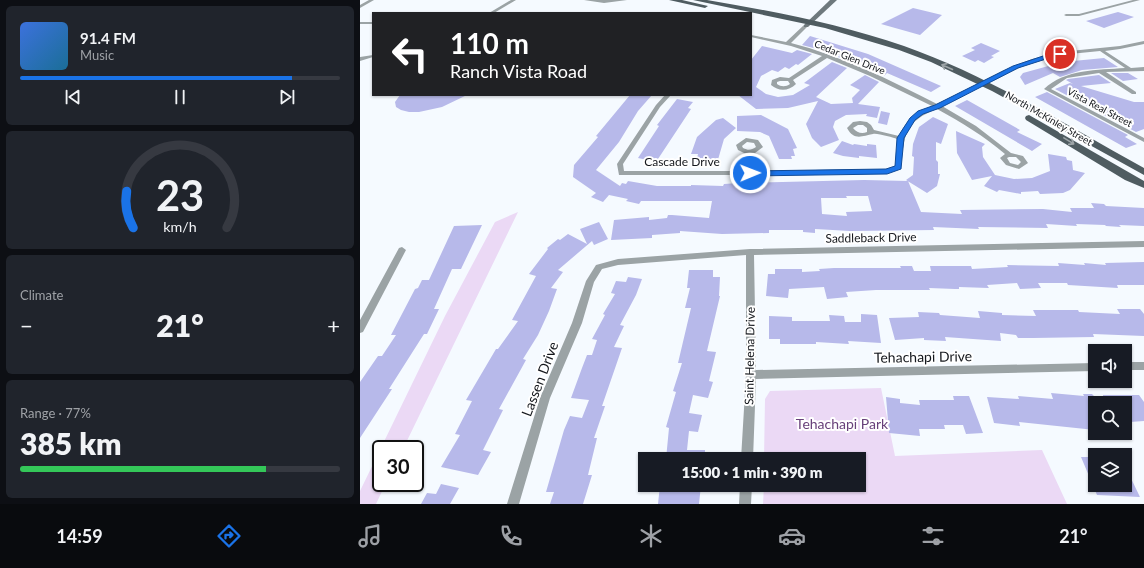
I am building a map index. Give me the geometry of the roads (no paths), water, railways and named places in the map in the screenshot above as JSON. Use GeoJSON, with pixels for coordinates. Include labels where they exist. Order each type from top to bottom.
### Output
{"type":"FeatureCollection","features":[{"type":"Feature","properties":{"kind":"main road"},"geometry":{"type":"LineString","coordinates":[[672,0],[693,2],[738,12]]}},
{"type":"Feature","properties":{"kind":"main road"},"geometry":{"type":"LineString","coordinates":[[682,0],[745,12]]}},
{"type":"Feature","properties":{"kind":"main road"},"geometry":{"type":"LineString","coordinates":[[752,13],[808,24]]}},
{"type":"Feature","properties":{"kind":"main road"},"geometry":{"type":"LineString","coordinates":[[752,14],[808,24]]}},
{"type":"Feature","properties":{"kind":"main road","name":"North McKinley Street"},"geometry":{"type":"LineString","coordinates":[[808,24],[895,53],[978,85],[1144,172]]}},
{"type":"Feature","properties":{"kind":"main road","name":"North McKinley Street"},"geometry":{"type":"LineString","coordinates":[[978,85],[1129,178],[1144,185]]}},
{"type":"Feature","properties":{"kind":"street"},"geometry":{"type":"LineString","coordinates":[[360,7],[372,0]]}},
{"type":"Feature","properties":{"kind":"street"},"geometry":{"type":"LineString","coordinates":[[493,12],[514,0]]}},
{"type":"Feature","properties":{"kind":"street"},"geometry":{"type":"LineString","coordinates":[[586,0],[604,2],[625,0]]}},
{"type":"Feature","properties":{"kind":"street"},"geometry":{"type":"LineString","coordinates":[[786,0],[793,0]]}},
{"type":"Feature","properties":{"kind":"street"},"geometry":{"type":"LineString","coordinates":[[788,43],[834,0]]}},
{"type":"Feature","properties":{"kind":"street"},"geometry":{"type":"LineString","coordinates":[[1066,15],[1079,15],[1138,0]]}},
{"type":"Feature","properties":{"kind":"street"},"geometry":{"type":"LineString","coordinates":[[360,23],[372,23]]}},
{"type":"Feature","properties":{"kind":"street","name":"Cedar Glen Drive"},"geometry":{"type":"LineString","coordinates":[[752,36],[788,43],[872,74],[938,106],[970,125],[1009,154]]}},
{"type":"Feature","properties":{"kind":"street"},"geometry":{"type":"LineString","coordinates":[[871,131],[900,138],[913,119],[921,112],[938,106],[1016,67],[1048,56],[1102,51],[1144,42]]}},
{"type":"Feature","properties":{"kind":"street"},"geometry":{"type":"LineString","coordinates":[[1102,51],[1131,70]]}},
{"type":"Feature","properties":{"kind":"street"},"geometry":{"type":"LineString","coordinates":[[360,59],[372,56]]}},
{"type":"Feature","properties":{"kind":"street"},"geometry":{"type":"LineString","coordinates":[[790,80],[825,56]]}},
{"type":"Feature","properties":{"kind":"street"},"geometry":{"type":"LineString","coordinates":[[1100,71],[1144,68]]}},
{"type":"Feature","properties":{"kind":"street"},"geometry":{"type":"LineString","coordinates":[[1100,71],[1134,93]]}},
{"type":"Feature","properties":{"kind":"street","name":"Vista Real Street"},"geometry":{"type":"LineString","coordinates":[[1100,71],[1065,77],[1047,89],[1144,140]]}},
{"type":"Feature","properties":{"kind":"street","name":"Cascade Drive"},"geometry":{"type":"LineString","coordinates":[[667,96],[658,106],[620,164],[621,173],[887,171],[898,167],[900,138]]}},
{"type":"Feature","properties":{"kind":"street"},"geometry":{"type":"LineString","coordinates":[[749,153],[750,173]]}},
{"type":"Feature","properties":{"kind":"street","name":"Saddleback Drive"},"geometry":{"type":"LineString","coordinates":[[598,267],[618,262],[750,252],[1144,244]]}},
{"type":"Feature","properties":{"kind":"street"},"geometry":{"type":"LineString","coordinates":[[360,329],[402,250]]}},
{"type":"Feature","properties":{"kind":"street","name":"Saint Helena Drive"},"geometry":{"type":"LineString","coordinates":[[747,452],[751,375],[750,252]]}},
{"type":"Feature","properties":{"kind":"street","name":"Lassen Drive"},"geometry":{"type":"LineString","coordinates":[[513,504],[545,398],[577,323],[590,281],[598,267]]}},
{"type":"Feature","properties":{"kind":"street"},"geometry":{"type":"LineString","coordinates":[[1132,366],[1144,366]]}},
{"type":"Feature","properties":{"kind":"street","name":"Tehachapi Drive"},"geometry":{"type":"LineString","coordinates":[[751,375],[1088,367]]}},
{"type":"Feature","properties":{"kind":"street"},"geometry":{"type":"LineString","coordinates":[[745,504],[746,492]]}},
{"type":"Feature","properties":{"kind":"park label","name":"Tehachapi Park"},"geometry":{"type":"Point","coordinates":[842,424]}}]}
